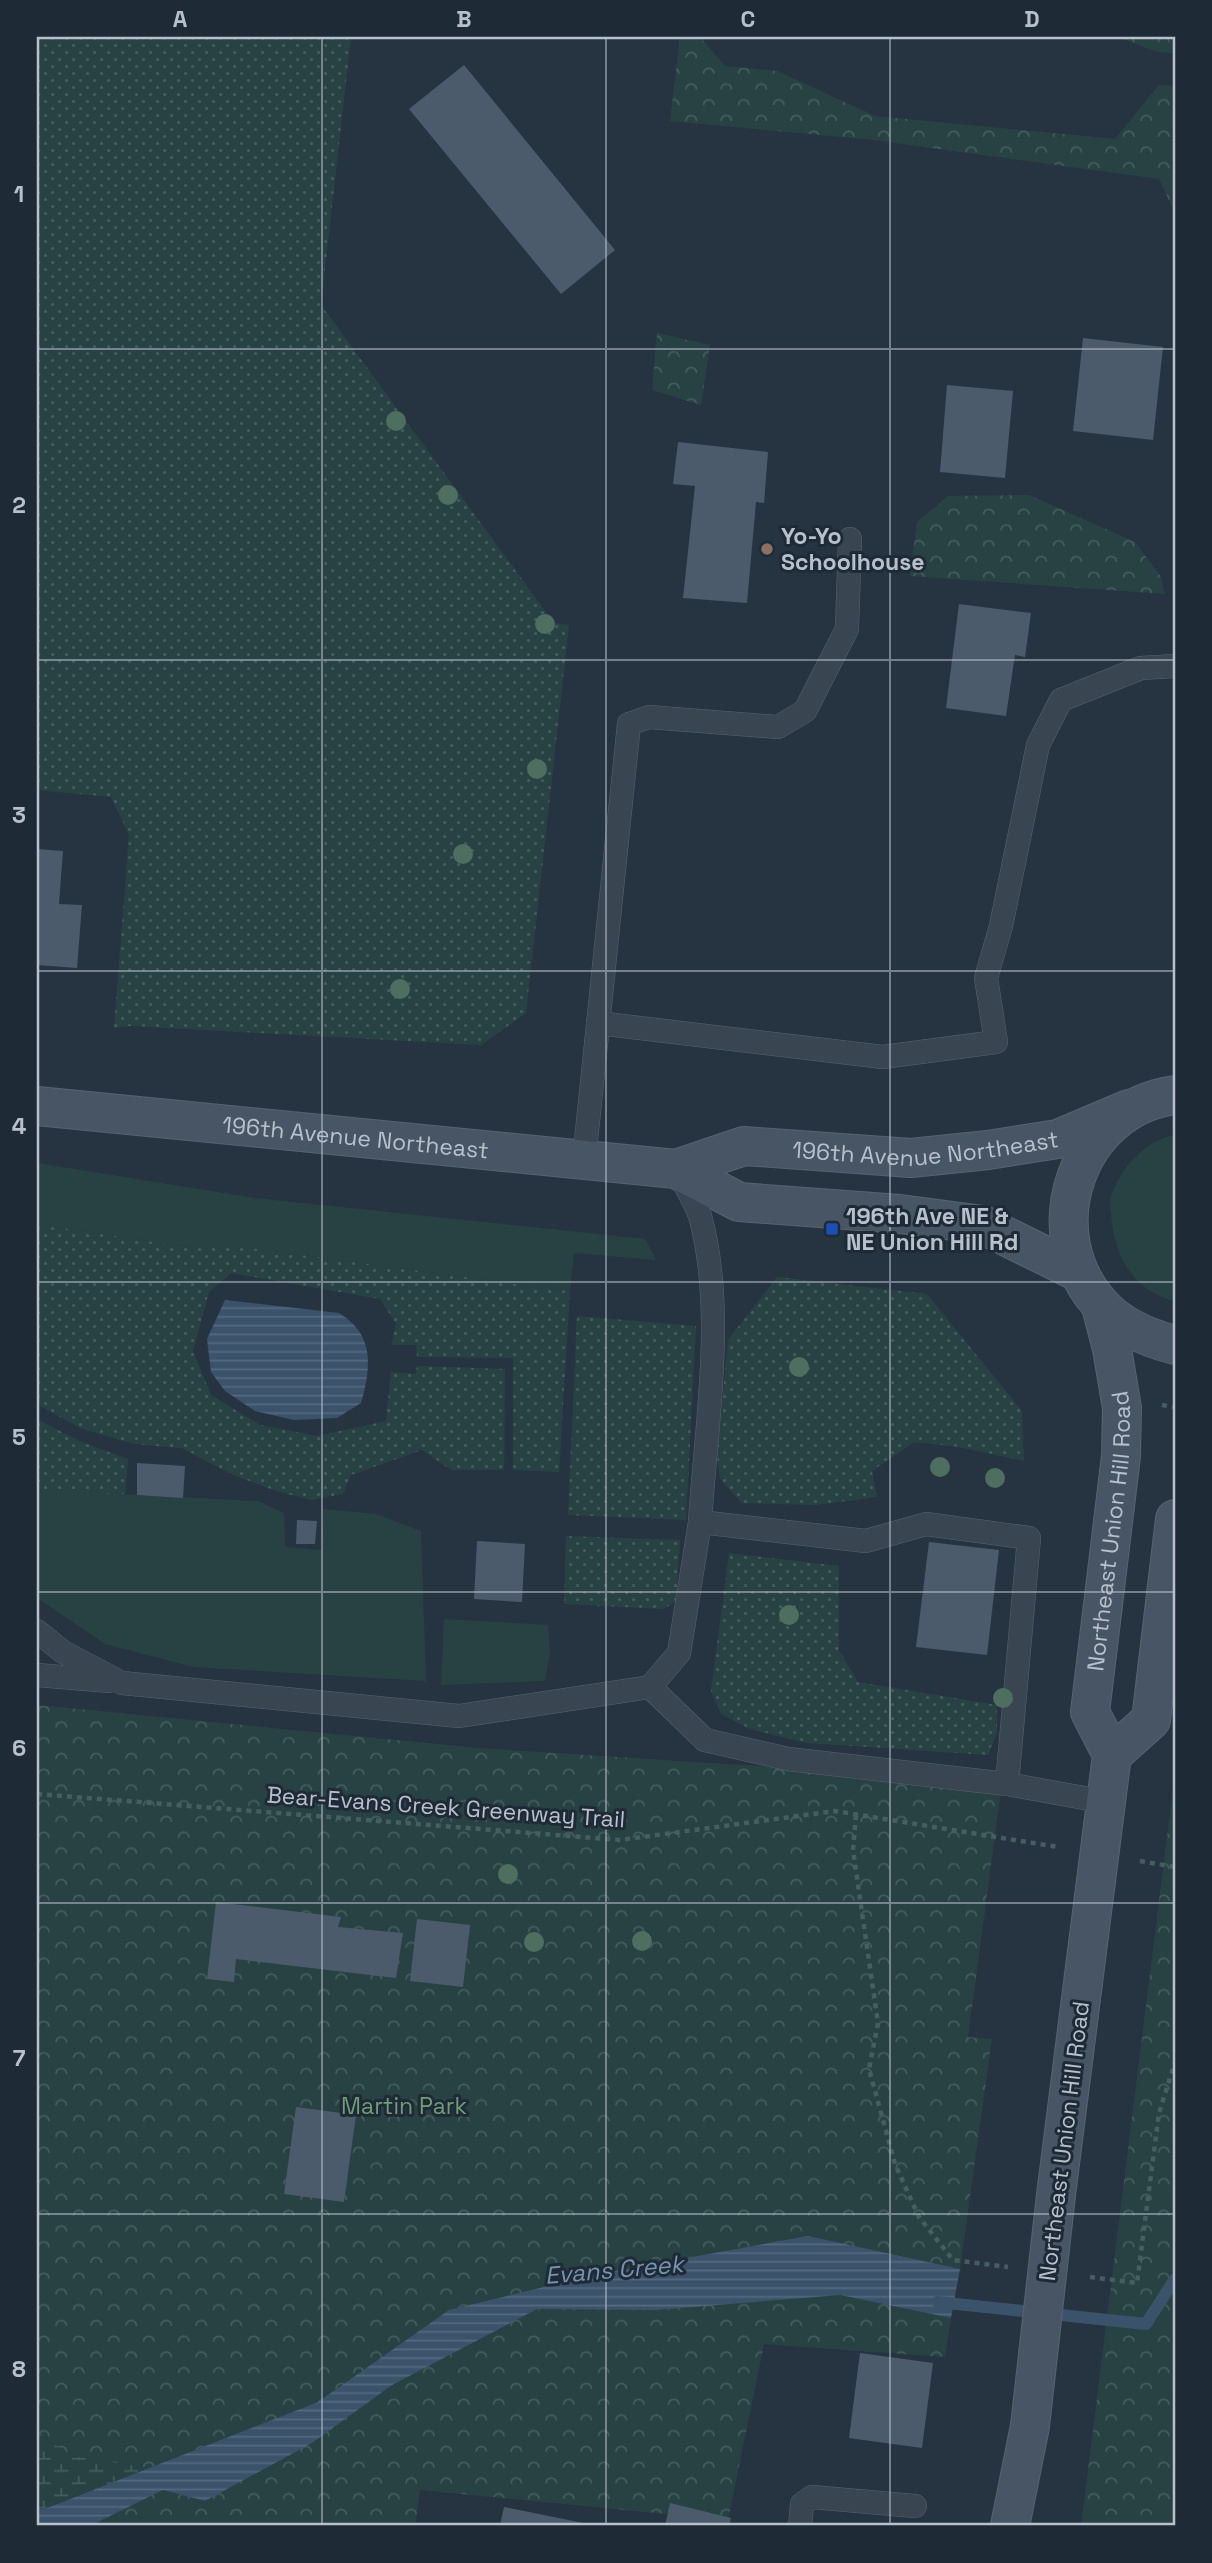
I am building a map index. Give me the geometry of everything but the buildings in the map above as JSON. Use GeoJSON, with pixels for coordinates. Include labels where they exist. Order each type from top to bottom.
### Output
{"type":"FeatureCollection","features":[{"type":"Feature","properties":{"kind":"street","name":"196th Avenue Northeast"},"geometry":{"type":"LineString","coordinates":[[676,1170],[744,1146],[911,1158],[1058,1139],[1159,1093]]}},
{"type":"Feature","properties":{"kind":"street"},"geometry":{"type":"LineString","coordinates":[[1159,1093],[1101,1133],[1080,1164],[1069,1199],[1068,1236],[1078,1272],[1101,1306],[1134,1331],[1175,1345]]}},
{"type":"Feature","properties":{"kind":"street","name":"196th Avenue Northeast"},"geometry":{"type":"LineString","coordinates":[[37,1105],[676,1170],[738,1202],[900,1214],[984,1225],[1078,1272]]}},
{"type":"Feature","properties":{"kind":"street","name":"Northeast Union Hill Road"},"geometry":{"type":"LineString","coordinates":[[1010,2526],[1030,2427],[1056,2195],[1112,1755],[1090,1712],[1121,1456],[1122,1408],[1112,1349],[1101,1306]]}},
{"type":"Feature","properties":{"kind":"street"},"geometry":{"type":"LineString","coordinates":[[1112,1755],[1151,1720],[1175,1520]]}},
{"type":"Feature","properties":{"kind":"lane"},"geometry":{"type":"LineString","coordinates":[[584,1160],[629,724],[649,717],[778,727],[805,711],[847,629],[850,539]]}},
{"type":"Feature","properties":{"kind":"lane"},"geometry":{"type":"LineString","coordinates":[[598,1023],[883,1057],[996,1042],[986,978],[1001,926],[1038,745],[1061,700],[1142,668],[1175,666]]}},
{"type":"Feature","properties":{"kind":"lane"},"geometry":{"type":"LineString","coordinates":[[37,1675],[459,1716],[650,1687],[679,1653],[700,1522],[713,1328],[708,1259],[699,1213],[676,1170]]}},
{"type":"Feature","properties":{"kind":"lane"},"geometry":{"type":"LineString","coordinates":[[700,1522],[866,1541],[926,1524],[1029,1538],[1007,1784]]}},
{"type":"Feature","properties":{"kind":"lane"},"geometry":{"type":"LineString","coordinates":[[37,1631],[63,1652],[122,1683]]}},
{"type":"Feature","properties":{"kind":"lane"},"geometry":{"type":"LineString","coordinates":[[650,1687],[705,1740],[788,1759],[1007,1784],[1106,1802]]}},
{"type":"Feature","properties":{"kind":"lane"},"geometry":{"type":"LineString","coordinates":[[800,2526],[802,2504],[812,2497],[915,2506]]}},
{"type":"Feature","properties":{"kind":"path","name":"Bear-Evans Creek Greenway Trail"},"geometry":{"type":"LineString","coordinates":[[37,1794],[620,1840],[835,1811],[1100,1854]]}},
{"type":"Feature","properties":{"kind":"path"},"geometry":{"type":"LineString","coordinates":[[856,1815],[853,1850],[878,2024],[869,2069],[895,2164],[919,2217],[953,2260]]}},
{"type":"Feature","properties":{"kind":"path"},"geometry":{"type":"LineString","coordinates":[[1137,2283],[1159,2113],[1175,2062]]}},
{"type":"Feature","properties":{"kind":"green space"},"geometry":{"type":"Polygon","coordinates":[[[37,37],[351,37],[321,305],[554,623],[569,625],[526,1013],[481,1045],[131,1026],[114,1028],[129,835],[111,797],[37,790],[37,37]]]}},
{"type":"Feature","properties":{"kind":"green space"},"geometry":{"type":"Polygon","coordinates":[[[680,37],[700,37],[725,66],[777,71],[875,116],[1115,139],[1159,85],[1175,86],[1175,213],[1159,179],[873,140],[670,121],[680,37]]]}},
{"type":"Feature","properties":{"kind":"green space"},"geometry":{"type":"Polygon","coordinates":[[[1118,37],[1175,37],[1175,53],[1157,52],[1118,37]]]}},
{"type":"Feature","properties":{"kind":"green space"},"geometry":{"type":"Polygon","coordinates":[[[657,333],[710,345],[701,405],[652,390],[657,333]]]}},
{"type":"Feature","properties":{"kind":"green space"},"geometry":{"type":"Polygon","coordinates":[[[1029,495],[1135,542],[1161,577],[1165,594],[910,576],[917,522],[948,496],[1029,495]]]}},
{"type":"Feature","properties":{"kind":"green space"},"geometry":{"type":"Polygon","coordinates":[[[1175,1135],[1175,1301],[1150,1291],[1131,1273],[1114,1237],[1110,1204],[1119,1179],[1134,1159],[1153,1143],[1175,1135]]]}},
{"type":"Feature","properties":{"kind":"green space"},"geometry":{"type":"Polygon","coordinates":[[[37,1163],[255,1198],[645,1239],[656,1260],[574,1253],[570,1291],[251,1248],[195,1248],[37,1224],[37,1163]]]}},
{"type":"Feature","properties":{"kind":"green space"},"geometry":{"type":"Polygon","coordinates":[[[37,1224],[195,1248],[251,1248],[570,1291],[559,1472],[513,1470],[513,1358],[417,1357],[416,1345],[391,1345],[396,1324],[380,1299],[231,1273],[209,1292],[193,1351],[211,1395],[260,1425],[317,1436],[386,1421],[391,1372],[416,1374],[417,1366],[505,1369],[504,1470],[451,1470],[422,1450],[351,1475],[343,1494],[311,1500],[276,1491],[233,1475],[182,1448],[133,1444],[80,1428],[37,1404],[37,1224]]]}},
{"type":"Feature","properties":{"kind":"green space"},"geometry":{"type":"Polygon","coordinates":[[[777,1277],[927,1294],[1022,1411],[1024,1461],[959,1447],[914,1442],[872,1471],[877,1497],[816,1505],[742,1503],[720,1479],[717,1456],[728,1340],[777,1277]]]}},
{"type":"Feature","properties":{"kind":"green space"},"geometry":{"type":"Polygon","coordinates":[[[577,1316],[696,1326],[686,1520],[568,1515],[577,1316]]]}},
{"type":"Feature","properties":{"kind":"green space"},"geometry":{"type":"Polygon","coordinates":[[[37,1419],[79,1441],[128,1459],[125,1494],[37,1495],[37,1419]]]}},
{"type":"Feature","properties":{"kind":"green space"},"geometry":{"type":"Polygon","coordinates":[[[37,1490],[258,1501],[284,1513],[285,1547],[322,1550],[323,1509],[376,1514],[421,1531],[426,1681],[193,1667],[105,1644],[37,1598],[37,1490]]]}},
{"type":"Feature","properties":{"kind":"green space"},"geometry":{"type":"Polygon","coordinates":[[[566,1536],[680,1540],[676,1601],[664,1609],[564,1604],[566,1536]]]}},
{"type":"Feature","properties":{"kind":"green space"},"geometry":{"type":"Polygon","coordinates":[[[729,1553],[839,1566],[839,1650],[858,1682],[997,1705],[997,1733],[988,1755],[807,1743],[750,1729],[721,1714],[711,1691],[729,1553]]]}},
{"type":"Feature","properties":{"kind":"green space"},"geometry":{"type":"Polygon","coordinates":[[[444,1619],[548,1625],[550,1652],[545,1681],[441,1685],[444,1619]]]}},
{"type":"Feature","properties":{"kind":"green space","name":"Martin Park"},"geometry":{"type":"Polygon","coordinates":[[[37,1705],[478,1748],[1002,1782],[968,2037],[992,2039],[960,2269],[937,2265],[745,2301],[840,2295],[951,2318],[945,2357],[764,2344],[728,2520],[420,2490],[415,2526],[90,2526],[163,2490],[205,2501],[200,2449],[150,2468],[71,2456],[37,2432],[37,1705]]]}},
{"type":"Feature","properties":{"kind":"green space"},"geometry":{"type":"Polygon","coordinates":[[[1175,1773],[1175,2526],[1081,2526],[1175,1773]]]}},
{"type":"Feature","properties":{"kind":"green space"},"geometry":{"type":"Polygon","coordinates":[[[37,2431],[71,2456],[150,2468],[46,2508],[37,2509],[37,2431]]]}},
{"type":"Feature","properties":{"kind":"water"},"geometry":{"type":"Polygon","coordinates":[[[225,1300],[339,1313],[351,1322],[359,1331],[367,1353],[367,1377],[361,1403],[337,1418],[294,1420],[255,1411],[225,1391],[211,1372],[207,1339],[225,1300]]]}},
{"type":"Feature","properties":{"kind":"water"},"geometry":{"type":"Polygon","coordinates":[[[808,2236],[960,2269],[951,2318],[840,2295],[656,2310],[537,2309],[392,2385],[312,2443],[205,2501],[163,2490],[90,2526],[37,2526],[37,2509],[47,2508],[318,2402],[449,2310],[593,2275],[808,2236]]]}},
{"type":"Feature","properties":{"kind":"waterway","name":"Evans Creek"},"geometry":{"type":"LineString","coordinates":[[938,2302],[1146,2324],[1175,2279]]}},
{"type":"Feature","properties":{"kind":"place","name":"Yo-Yo Schoolhouse"},"geometry":{"type":"Point","coordinates":[767,549]}},
{"type":"Feature","properties":{"kind":"place","name":"196th Ave NE & NE Union Hill Rd"},"geometry":{"type":"Point","coordinates":[832,1229]}}]}
